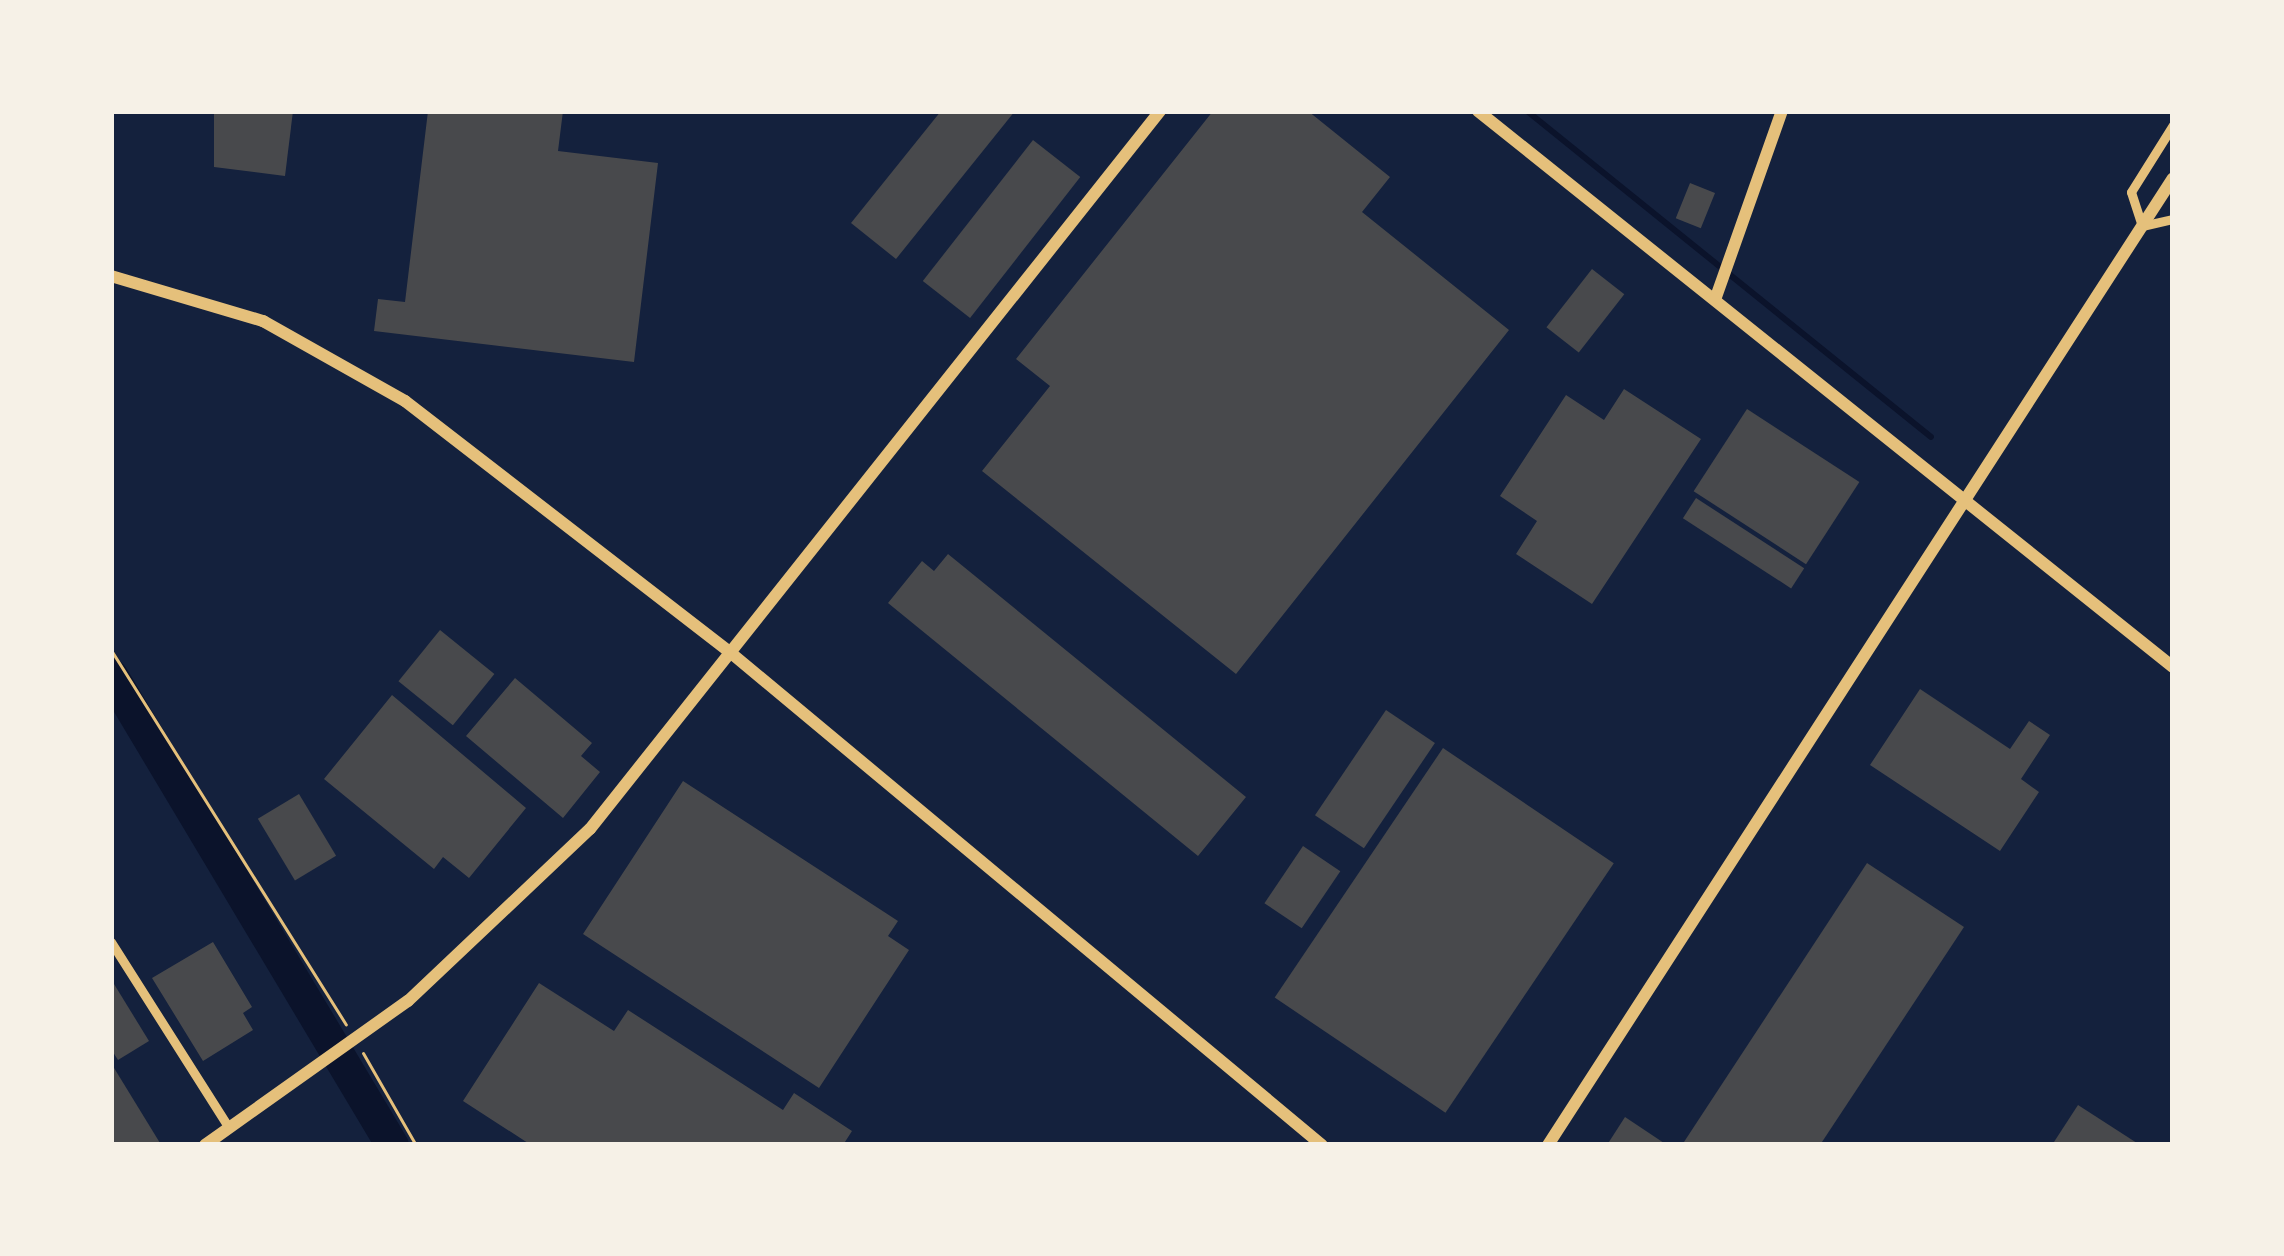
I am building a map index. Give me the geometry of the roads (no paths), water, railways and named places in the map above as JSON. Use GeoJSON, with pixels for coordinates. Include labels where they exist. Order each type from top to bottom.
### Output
{"type":"FeatureCollection","features":[{"type":"Feature","properties":{"kind":"street"},"geometry":{"type":"LineString","coordinates":[[205,1145],[352,1042],[528,894],[731,653],[1160,111]]}},
{"type":"Feature","properties":{"kind":"street"},"geometry":{"type":"LineString","coordinates":[[1478,111],[2173,667]]}},
{"type":"Feature","properties":{"kind":"street"},"geometry":{"type":"LineString","coordinates":[[1716,297],[1782,111]]}},
{"type":"Feature","properties":{"kind":"street"},"geometry":{"type":"LineString","coordinates":[[2142,226],[2131,192],[2173,125]]}},
{"type":"Feature","properties":{"kind":"street"},"geometry":{"type":"LineString","coordinates":[[1548,1145],[1968,506],[2173,178]]}},
{"type":"Feature","properties":{"kind":"street"},"geometry":{"type":"LineString","coordinates":[[2142,226],[2173,219]]}},
{"type":"Feature","properties":{"kind":"street"},"geometry":{"type":"LineString","coordinates":[[111,276],[263,321],[334,356],[731,653],[1322,1145]]}},
{"type":"Feature","properties":{"kind":"street"},"geometry":{"type":"LineString","coordinates":[[111,942],[229,1128]]}},
{"type":"Feature","properties":{"kind":"waterway"},"geometry":{"type":"LineString","coordinates":[[1527,111],[1931,437]]}},
{"type":"Feature","properties":{"kind":"waterway"},"geometry":{"type":"LineString","coordinates":[[111,675],[392,1145]]}}]}
